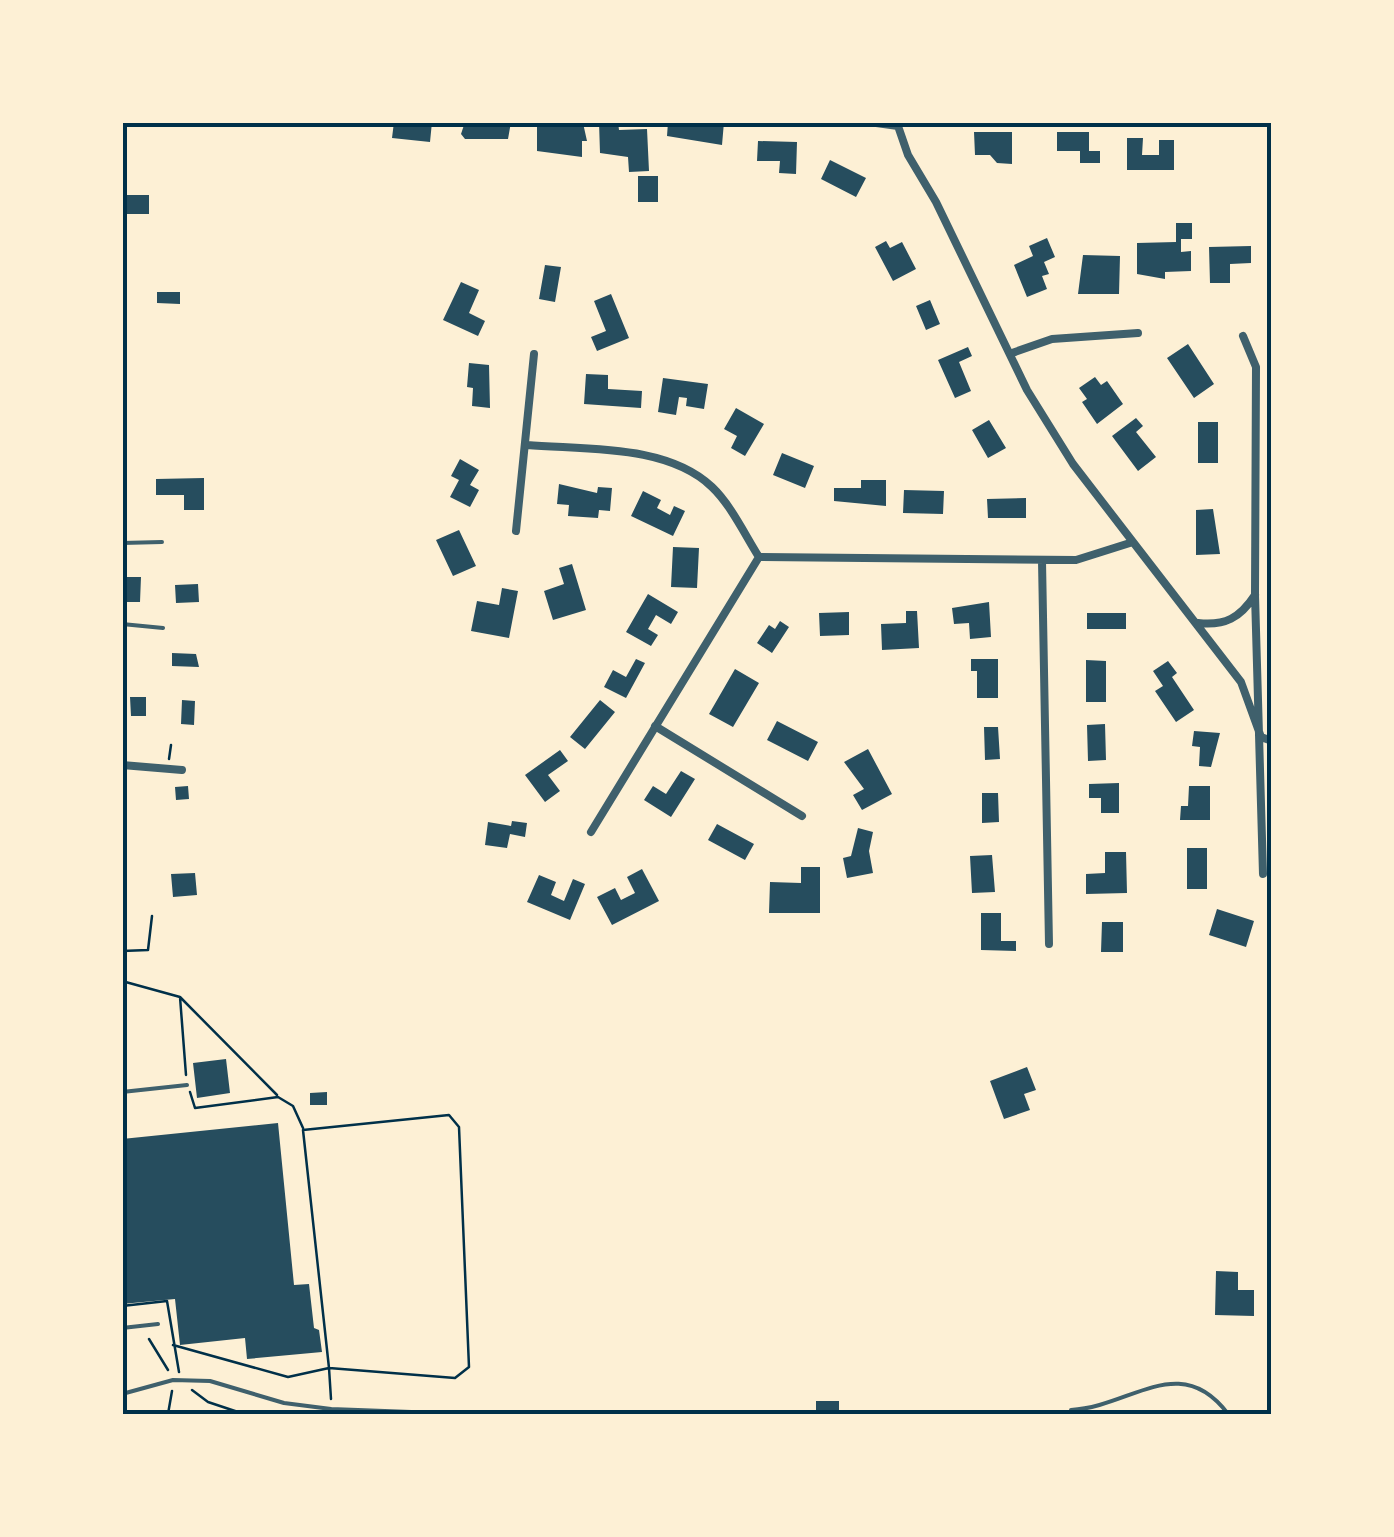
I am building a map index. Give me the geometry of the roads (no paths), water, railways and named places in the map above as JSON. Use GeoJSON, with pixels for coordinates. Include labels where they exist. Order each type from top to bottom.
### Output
{"type":"FeatureCollection","features":[{"type":"Feature","properties":{"kind":"street"},"geometry":{"type":"LineString","coordinates":[[869,122],[899,124],[908,155],[1012,353],[1026,390],[1072,464],[1242,682],[1261,737]]}},
{"type":"Feature","properties":{"kind":"street"},"geometry":{"type":"LineString","coordinates":[[1012,353],[1052,339],[1138,333]]}},
{"type":"Feature","properties":{"kind":"street"},"geometry":{"type":"LineString","coordinates":[[1243,336],[1256,368],[1255,595],[1263,874]]}},
{"type":"Feature","properties":{"kind":"street"},"geometry":{"type":"LineString","coordinates":[[516,531],[534,354]]}},
{"type":"Feature","properties":{"kind":"street"},"geometry":{"type":"LineString","coordinates":[[527,445],[621,452],[680,466],[712,488],[759,557]]}},
{"type":"Feature","properties":{"kind":"street"},"geometry":{"type":"LineString","coordinates":[[759,557],[1076,560],[1132,542]]}},
{"type":"Feature","properties":{"kind":"street"},"geometry":{"type":"LineString","coordinates":[[591,832],[759,557]]}},
{"type":"Feature","properties":{"kind":"street"},"geometry":{"type":"LineString","coordinates":[[1042,561],[1049,944]]}},
{"type":"Feature","properties":{"kind":"street"},"geometry":{"type":"LineString","coordinates":[[1198,623],[1218,625],[1243,614],[1255,595]]}},
{"type":"Feature","properties":{"kind":"street"},"geometry":{"type":"LineString","coordinates":[[656,726],[802,816]]}},
{"type":"Feature","properties":{"kind":"street"},"geometry":{"type":"LineString","coordinates":[[1261,737],[1272,738]]}},
{"type":"Feature","properties":{"kind":"street"},"geometry":{"type":"LineString","coordinates":[[122,764],[182,770]]}},
{"type":"Feature","properties":{"kind":"lane"},"geometry":{"type":"LineString","coordinates":[[122,543],[162,542]]}},
{"type":"Feature","properties":{"kind":"lane"},"geometry":{"type":"LineString","coordinates":[[122,624],[163,628]]}},
{"type":"Feature","properties":{"kind":"lane"},"geometry":{"type":"LineString","coordinates":[[122,1092],[187,1085]]}},
{"type":"Feature","properties":{"kind":"lane"},"geometry":{"type":"LineString","coordinates":[[122,1328],[158,1324]]}},
{"type":"Feature","properties":{"kind":"lane"},"geometry":{"type":"LineString","coordinates":[[122,1394],[173,1380],[210,1381],[331,1412],[465,1414]]}},
{"type":"Feature","properties":{"kind":"lane"},"geometry":{"type":"LineString","coordinates":[[1071,1410],[1160,1385],[1186,1383],[1214,1396],[1228,1414]]}}]}
